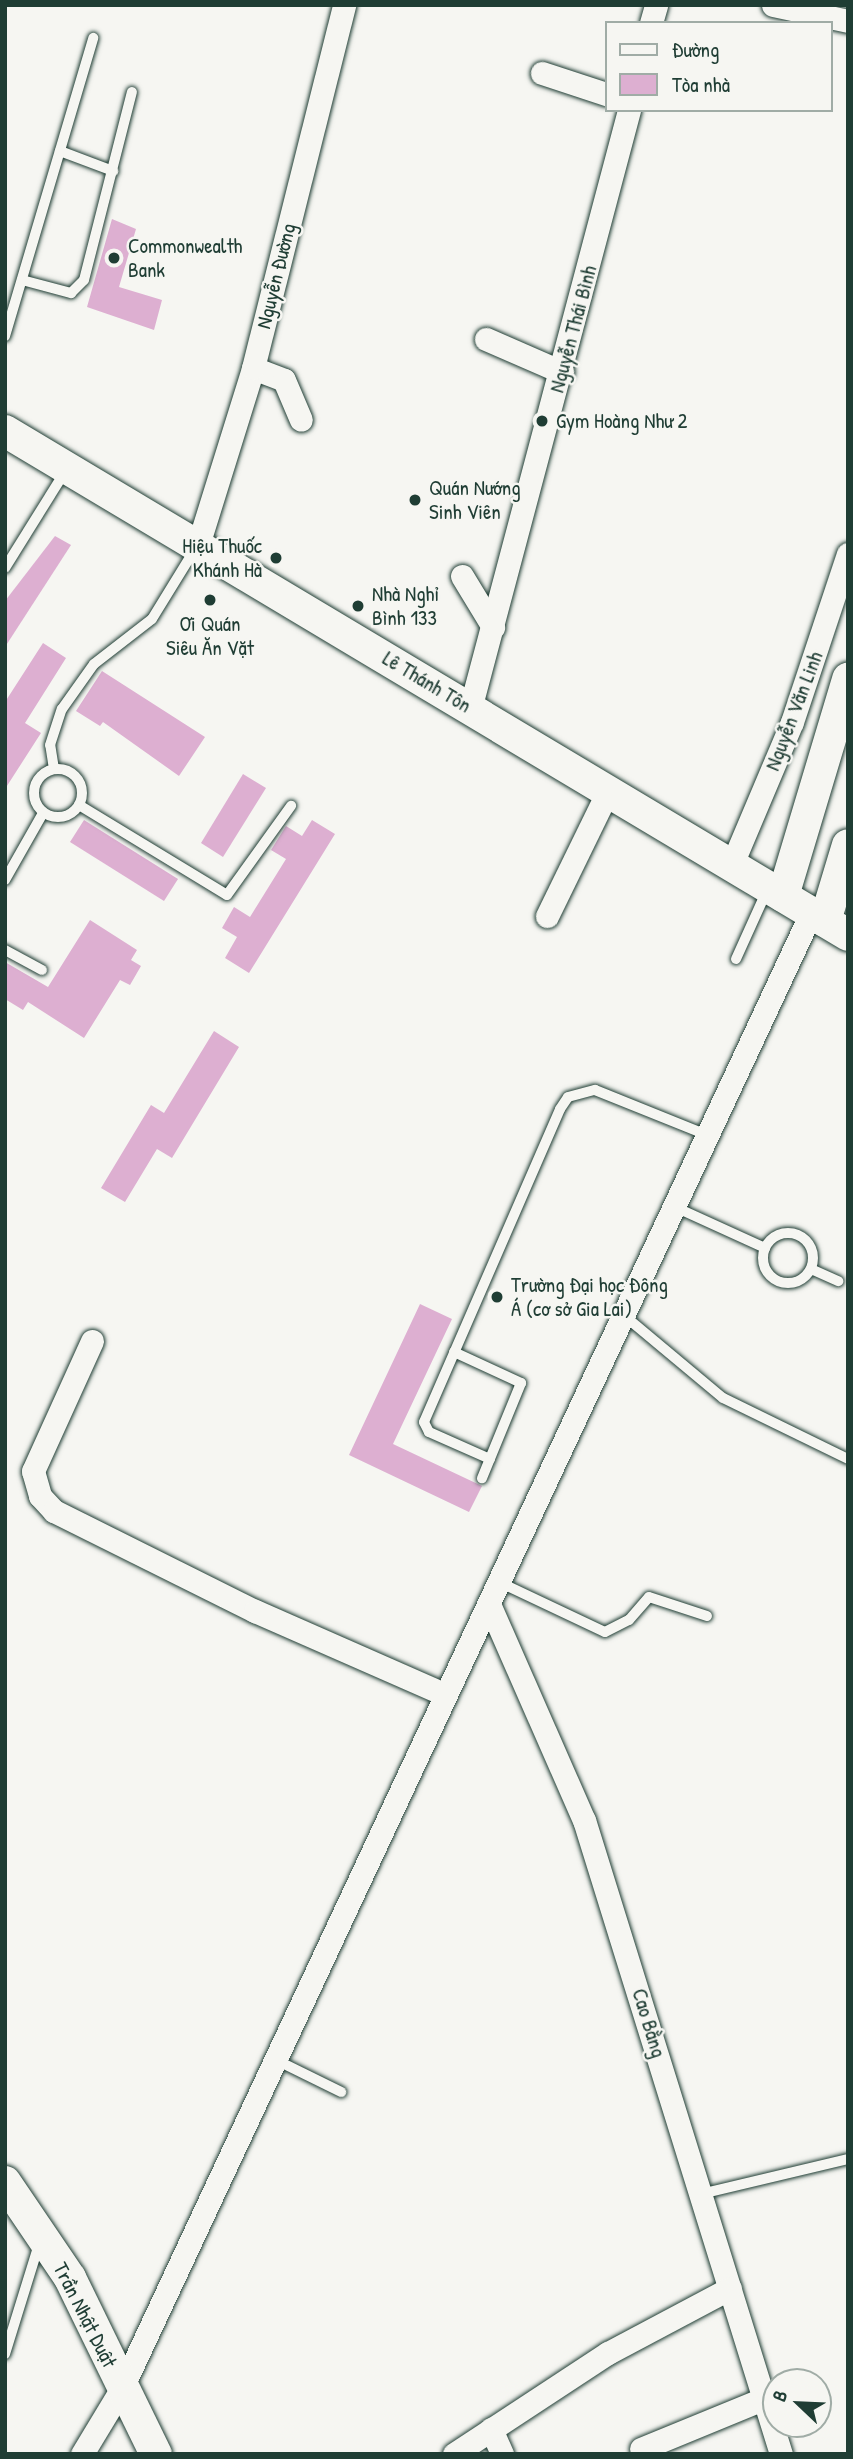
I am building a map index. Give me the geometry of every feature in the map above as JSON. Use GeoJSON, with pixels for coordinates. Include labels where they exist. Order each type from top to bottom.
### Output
{"type":"FeatureCollection","features":[{"type":"Feature","properties":{"kind":"main road","name":"Lê Thánh Tôn"},"geometry":{"type":"LineString","coordinates":[[5,430],[828,923]]}},
{"type":"Feature","properties":{"kind":"main road","name":"Nguyễn Văn Linh"},"geometry":{"type":"LineString","coordinates":[[776,891],[848,679]]}},
{"type":"Feature","properties":{"kind":"main road"},"geometry":{"type":"LineString","coordinates":[[828,923],[848,845]]}},
{"type":"Feature","properties":{"kind":"main road","name":"Trần Nhật Duật"},"geometry":{"type":"LineString","coordinates":[[5,2182],[69,2278],[156,2454]]}},
{"type":"Feature","properties":{"kind":"street","name":"Nguyễn Đường"},"geometry":{"type":"LineString","coordinates":[[198,545],[253,368],[344,5]]}},
{"type":"Feature","properties":{"kind":"street"},"geometry":{"type":"LineString","coordinates":[[773,5],[848,21]]}},
{"type":"Feature","properties":{"kind":"street"},"geometry":{"type":"LineString","coordinates":[[542,73],[604,93]]}},
{"type":"Feature","properties":{"kind":"street","name":"Nguyễn Thái Bình"},"geometry":{"type":"LineString","coordinates":[[470,709],[562,373],[628,112]]}},
{"type":"Feature","properties":{"kind":"street"},"geometry":{"type":"LineString","coordinates":[[486,340],[562,373]]}},
{"type":"Feature","properties":{"kind":"street"},"geometry":{"type":"LineString","coordinates":[[253,368],[284,380],[301,419]]}},
{"type":"Feature","properties":{"kind":"street","name":"Nguyễn Văn Linh"},"geometry":{"type":"LineString","coordinates":[[732,864],[792,722],[848,554]]}},
{"type":"Feature","properties":{"kind":"street"},"geometry":{"type":"LineString","coordinates":[[462,576],[494,627]]}},
{"type":"Feature","properties":{"kind":"street"},"geometry":{"type":"LineString","coordinates":[[547,916],[608,791]]}},
{"type":"Feature","properties":{"kind":"street"},"geometry":{"type":"LineString","coordinates":[[82,2454],[122,2388],[444,1694],[626,1317],[707,1135],[828,923]]}},
{"type":"Feature","properties":{"kind":"street"},"geometry":{"type":"LineString","coordinates":[[92,1341],[33,1471],[40,1496],[54,1511],[255,1611],[444,1694]]}},
{"type":"Feature","properties":{"kind":"street","name":"Cao Bằng"},"geometry":{"type":"LineString","coordinates":[[489,1604],[584,1820],[762,2396]]}},
{"type":"Feature","properties":{"kind":"street"},"geometry":{"type":"LineString","coordinates":[[454,2454],[608,2353],[730,2288]]}},
{"type":"Feature","properties":{"kind":"street"},"geometry":{"type":"LineString","coordinates":[[641,2449],[762,2399]]}},
{"type":"Feature","properties":{"kind":"street"},"geometry":{"type":"LineString","coordinates":[[492,2429],[502,2454]]}},
{"type":"Feature","properties":{"kind":"lane"},"geometry":{"type":"LineString","coordinates":[[5,336],[93,38]]}},
{"type":"Feature","properties":{"kind":"lane"},"geometry":{"type":"LineString","coordinates":[[22,280],[71,293],[78,289],[113,171],[132,92]]}},
{"type":"Feature","properties":{"kind":"lane"},"geometry":{"type":"LineString","coordinates":[[60,151],[113,171]]}},
{"type":"Feature","properties":{"kind":"lane"},"geometry":{"type":"LineString","coordinates":[[5,568],[67,467]]}},
{"type":"Feature","properties":{"kind":"lane"},"geometry":{"type":"LineString","coordinates":[[54,769],[50,745],[62,709],[94,664],[152,619],[198,545]]}},
{"type":"Feature","properties":{"kind":"lane"},"geometry":{"type":"LineString","coordinates":[[43,813],[33,792],[36,781],[54,769],[65,770],[80,784],[79,805]]}},
{"type":"Feature","properties":{"kind":"lane"},"geometry":{"type":"LineString","coordinates":[[79,805],[227,895],[291,806]]}},
{"type":"Feature","properties":{"kind":"lane"},"geometry":{"type":"LineString","coordinates":[[43,813],[61,817],[79,805]]}},
{"type":"Feature","properties":{"kind":"lane"},"geometry":{"type":"LineString","coordinates":[[5,880],[43,813]]}},
{"type":"Feature","properties":{"kind":"lane"},"geometry":{"type":"LineString","coordinates":[[736,959],[776,891]]}},
{"type":"Feature","properties":{"kind":"lane"},"geometry":{"type":"LineString","coordinates":[[5,950],[42,970]]}},
{"type":"Feature","properties":{"kind":"lane"},"geometry":{"type":"LineString","coordinates":[[491,1459],[425,1428],[454,1352],[568,1097],[595,1090],[707,1135]]}},
{"type":"Feature","properties":{"kind":"lane"},"geometry":{"type":"LineString","coordinates":[[675,1208],[765,1248]]}},
{"type":"Feature","properties":{"kind":"lane"},"geometry":{"type":"LineString","coordinates":[[779,1234],[799,1235],[813,1249],[811,1269],[797,1283],[778,1282],[764,1268],[765,1248],[779,1234]]}},
{"type":"Feature","properties":{"kind":"lane"},"geometry":{"type":"LineString","coordinates":[[811,1269],[838,1281]]}},
{"type":"Feature","properties":{"kind":"lane"},"geometry":{"type":"LineString","coordinates":[[626,1317],[723,1398],[848,1459]]}},
{"type":"Feature","properties":{"kind":"lane"},"geometry":{"type":"LineString","coordinates":[[454,1352],[521,1383],[482,1478]]}},
{"type":"Feature","properties":{"kind":"lane"},"geometry":{"type":"LineString","coordinates":[[499,1582],[605,1633],[629,1620],[649,1597],[707,1616]]}},
{"type":"Feature","properties":{"kind":"lane"},"geometry":{"type":"LineString","coordinates":[[274,2059],[341,2092]]}},
{"type":"Feature","properties":{"kind":"lane"},"geometry":{"type":"LineString","coordinates":[[701,2194],[848,2159]]}},
{"type":"Feature","properties":{"kind":"lane"},"geometry":{"type":"LineString","coordinates":[[5,2354],[42,2235]]}},
{"type":"Feature","properties":{"kind":"building","name":"Commonwealth Bank"},"geometry":{"type":"Polygon","coordinates":[[[112,219],[136,229],[119,287],[162,300],[154,330],[87,307],[112,219]]]}},
{"type":"Feature","properties":{"kind":"building"},"geometry":{"type":"Polygon","coordinates":[[[55,536],[71,545],[5,647],[5,601],[55,536]]]}},
{"type":"Feature","properties":{"kind":"building"},"geometry":{"type":"Polygon","coordinates":[[[43,643],[66,658],[25,723],[41,733],[5,789],[5,702],[43,643]]]}},
{"type":"Feature","properties":{"kind":"building"},"geometry":{"type":"Polygon","coordinates":[[[102,671],[205,737],[179,776],[103,722],[100,726],[76,711],[102,671]]]}},
{"type":"Feature","properties":{"kind":"building"},"geometry":{"type":"Polygon","coordinates":[[[243,774],[266,788],[223,857],[201,843],[243,774]]]}},
{"type":"Feature","properties":{"kind":"building"},"geometry":{"type":"Polygon","coordinates":[[[84,820],[178,879],[164,901],[70,842],[84,820]]]}},
{"type":"Feature","properties":{"kind":"building"},"geometry":{"type":"Polygon","coordinates":[[[312,820],[335,834],[249,973],[225,958],[237,937],[222,928],[234,907],[250,917],[286,859],[271,850],[286,826],[302,836],[312,820]]]}},
{"type":"Feature","properties":{"kind":"building"},"geometry":{"type":"Polygon","coordinates":[[[90,920],[137,950],[131,960],[141,966],[130,985],[120,980],[84,1038],[28,1002],[23,1010],[5,999],[5,962],[48,987],[90,920]]]}},
{"type":"Feature","properties":{"kind":"building"},"geometry":{"type":"Polygon","coordinates":[[[214,1031],[239,1047],[172,1158],[157,1149],[125,1202],[101,1188],[151,1105],[164,1113],[214,1031]]]}},
{"type":"Feature","properties":{"kind":"building"},"geometry":{"type":"Polygon","coordinates":[[[420,1304],[452,1319],[393,1444],[482,1486],[469,1512],[349,1455],[420,1304]]]}},
{"type":"Feature","properties":{"kind":"place","name":"Commonwealth Bank"},"geometry":{"type":"Point","coordinates":[114,258]}},
{"type":"Feature","properties":{"kind":"place","name":"Gym Hoàng Như 2"},"geometry":{"type":"Point","coordinates":[542,421]}},
{"type":"Feature","properties":{"kind":"place","name":"Quán Nướng Sinh Viên"},"geometry":{"type":"Point","coordinates":[415,500]}},
{"type":"Feature","properties":{"kind":"place","name":"Hiệu Thuốc Khánh Hà"},"geometry":{"type":"Point","coordinates":[276,558]}},
{"type":"Feature","properties":{"kind":"place","name":"Ơi Quán Siêu Ăn Vặt"},"geometry":{"type":"Point","coordinates":[210,600]}},
{"type":"Feature","properties":{"kind":"place","name":"Nhà Nghỉ Bình 133"},"geometry":{"type":"Point","coordinates":[358,606]}},
{"type":"Feature","properties":{"kind":"place","name":"Trường Đại học Đông Á (cơ sở Gia Lai)"},"geometry":{"type":"Point","coordinates":[497,1297]}}]}
